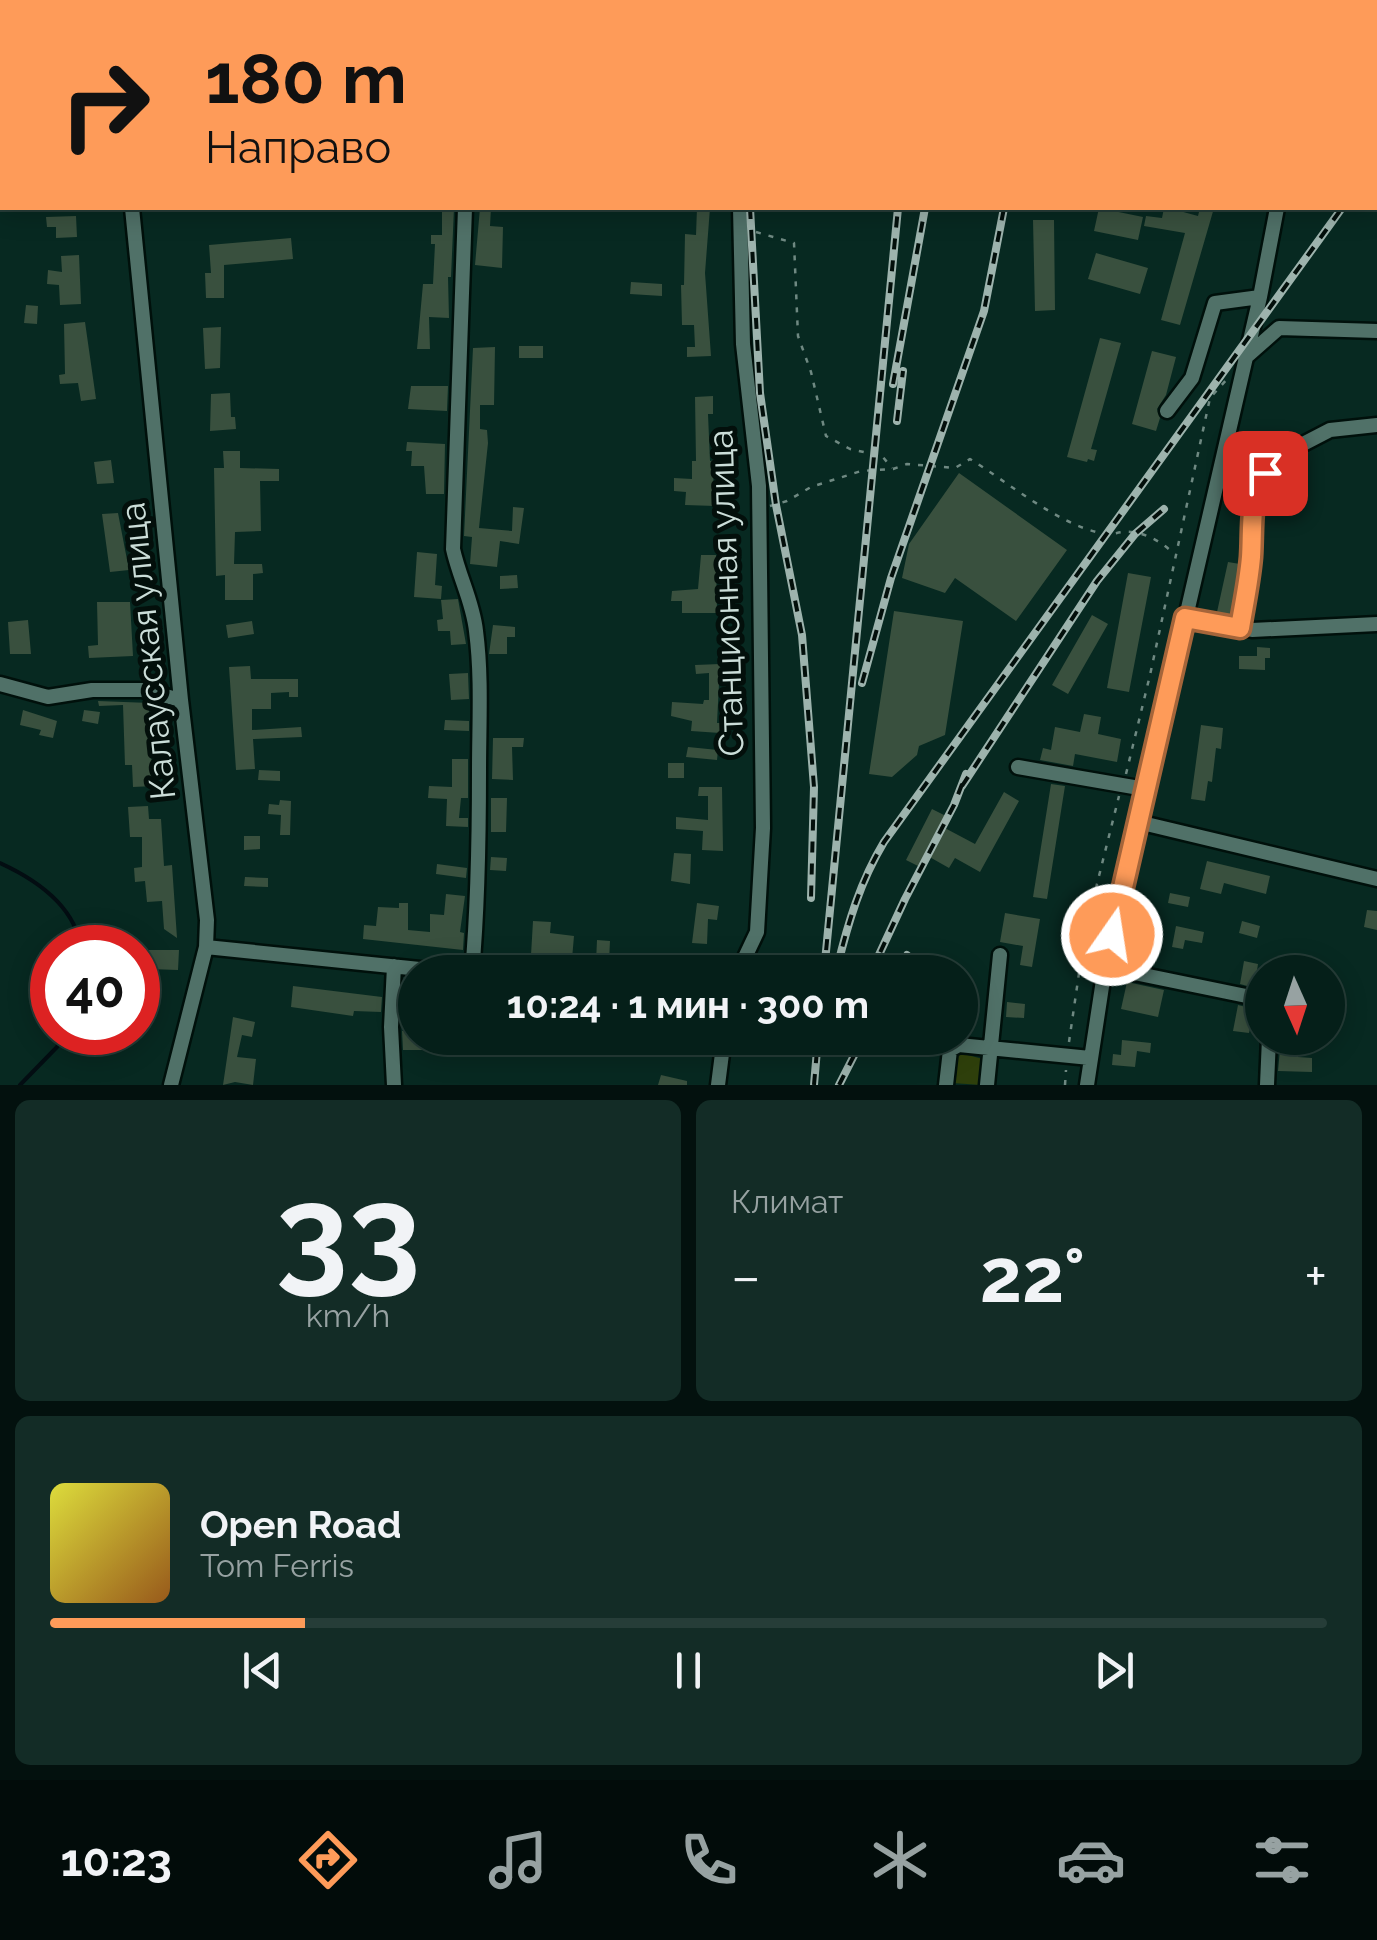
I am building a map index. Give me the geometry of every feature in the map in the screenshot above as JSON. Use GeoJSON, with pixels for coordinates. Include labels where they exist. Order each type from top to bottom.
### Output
{"type":"FeatureCollection","features":[{"type":"Feature","properties":{"kind":"street","name":"Калаусская улица"},"geometry":{"type":"LineString","coordinates":[[132,210],[180,700],[207,920],[206,947],[172,1085]]}},
{"type":"Feature","properties":{"kind":"street"},"geometry":{"type":"LineString","coordinates":[[464,210],[453,549],[476,629],[480,686],[473,955]]}},
{"type":"Feature","properties":{"kind":"street","name":"Станционная улица"},"geometry":{"type":"LineString","coordinates":[[740,210],[743,344],[759,507],[763,828],[757,932],[746,955]]}},
{"type":"Feature","properties":{"kind":"street"},"geometry":{"type":"LineString","coordinates":[[1087,1085],[1105,967],[1260,297],[1276,210]]}},
{"type":"Feature","properties":{"kind":"street"},"geometry":{"type":"LineString","coordinates":[[1167,411],[1192,378],[1214,303],[1260,297]]}},
{"type":"Feature","properties":{"kind":"street"},"geometry":{"type":"LineString","coordinates":[[1245,358],[1279,328],[1377,331]]}},
{"type":"Feature","properties":{"kind":"street"},"geometry":{"type":"LineString","coordinates":[[1240,628],[1251,560],[1252,518],[1258,484],[1265,473],[1330,430],[1377,424]]}},
{"type":"Feature","properties":{"kind":"street"},"geometry":{"type":"LineString","coordinates":[[1185,618],[1240,628],[1377,624]]}},
{"type":"Feature","properties":{"kind":"street"},"geometry":{"type":"LineString","coordinates":[[0,671],[16,688]]}},
{"type":"Feature","properties":{"kind":"street"},"geometry":{"type":"LineString","coordinates":[[0,684],[48,697],[92,690],[142,690],[180,700]]}},
{"type":"Feature","properties":{"kind":"street"},"geometry":{"type":"LineString","coordinates":[[1018,767],[1145,789]]}},
{"type":"Feature","properties":{"kind":"street"},"geometry":{"type":"LineString","coordinates":[[1138,822],[1377,879]]}},
{"type":"Feature","properties":{"kind":"street"},"geometry":{"type":"LineString","coordinates":[[206,947],[398,966]]}},
{"type":"Feature","properties":{"kind":"street"},"geometry":{"type":"LineString","coordinates":[[987,1085],[1000,955]]}},
{"type":"Feature","properties":{"kind":"street"},"geometry":{"type":"LineString","coordinates":[[394,966],[394,1085]]}},
{"type":"Feature","properties":{"kind":"street"},"geometry":{"type":"LineString","coordinates":[[1105,967],[1245,998]]}},
{"type":"Feature","properties":{"kind":"street"},"geometry":{"type":"LineString","coordinates":[[946,1085],[950,1050],[959,1044],[1090,1058]]}},
{"type":"Feature","properties":{"kind":"street"},"geometry":{"type":"LineString","coordinates":[[718,1085],[722,1055]]}},
{"type":"Feature","properties":{"kind":"street"},"geometry":{"type":"LineString","coordinates":[[1267,1085],[1268,1055]]}},
{"type":"Feature","properties":{"kind":"path"},"geometry":{"type":"LineString","coordinates":[[741,231],[773,235],[794,243],[798,336],[826,436],[850,449],[882,456],[893,469]]}},
{"type":"Feature","properties":{"kind":"path"},"geometry":{"type":"LineString","coordinates":[[1066,1085],[1085,932],[1150,674],[1210,398],[1245,358]]}},
{"type":"Feature","properties":{"kind":"path"},"geometry":{"type":"LineString","coordinates":[[759,507],[787,501],[810,487],[861,471],[907,464],[955,468],[970,459],[1059,518],[1099,533],[1148,536],[1162,542],[1174,554]]}},
{"type":"Feature","properties":{"kind":"green space"},"geometry":{"type":"Polygon","coordinates":[[[958,1055],[983,1059],[981,1085],[952,1083],[953,1060],[958,1055]]]}},
{"type":"Feature","properties":{"kind":"building"},"geometry":{"type":"Polygon","coordinates":[[[442,210],[454,210],[449,318],[429,317],[430,349],[417,349],[423,284],[433,284],[435,244],[431,244],[431,235],[442,235],[442,210]]]}},
{"type":"Feature","properties":{"kind":"building"},"geometry":{"type":"Polygon","coordinates":[[[480,210],[491,210],[490,226],[503,227],[502,268],[475,265],[480,210]]]}},
{"type":"Feature","properties":{"kind":"building"},"geometry":{"type":"Polygon","coordinates":[[[697,210],[710,210],[705,273],[711,356],[687,357],[687,347],[695,347],[694,325],[682,325],[681,285],[685,234],[696,235],[697,210]]]}},
{"type":"Feature","properties":{"kind":"building"},"geometry":{"type":"Polygon","coordinates":[[[1099,210],[1143,217],[1138,240],[1094,231],[1099,210]]]}},
{"type":"Feature","properties":{"kind":"building"},"geometry":{"type":"Polygon","coordinates":[[[1164,210],[1198,216],[1200,210],[1213,210],[1180,325],[1161,320],[1185,233],[1144,226],[1146,216],[1162,218],[1164,210]]]}},
{"type":"Feature","properties":{"kind":"building"},"geometry":{"type":"Polygon","coordinates":[[[76,216],[77,237],[56,238],[56,227],[47,227],[46,217],[76,216]]]}},
{"type":"Feature","properties":{"kind":"building"},"geometry":{"type":"Polygon","coordinates":[[[1033,220],[1054,220],[1055,310],[1035,311],[1033,220]]]}},
{"type":"Feature","properties":{"kind":"building"},"geometry":{"type":"Polygon","coordinates":[[[291,238],[293,259],[224,265],[224,298],[206,298],[205,273],[211,273],[209,245],[291,238]]]}},
{"type":"Feature","properties":{"kind":"building"},"geometry":{"type":"Polygon","coordinates":[[[1096,253],[1148,268],[1140,294],[1088,279],[1096,253]]]}},
{"type":"Feature","properties":{"kind":"building"},"geometry":{"type":"Polygon","coordinates":[[[79,255],[81,304],[60,305],[59,285],[47,284],[48,270],[62,272],[61,256],[79,255]]]}},
{"type":"Feature","properties":{"kind":"building"},"geometry":{"type":"Polygon","coordinates":[[[631,282],[662,284],[662,296],[630,294],[631,282]]]}},
{"type":"Feature","properties":{"kind":"building"},"geometry":{"type":"Polygon","coordinates":[[[26,305],[38,306],[37,324],[24,323],[26,305]]]}},
{"type":"Feature","properties":{"kind":"building"},"geometry":{"type":"Polygon","coordinates":[[[85,322],[96,399],[81,401],[78,383],[60,384],[59,375],[65,374],[64,324],[85,322]]]}},
{"type":"Feature","properties":{"kind":"building"},"geometry":{"type":"Polygon","coordinates":[[[221,327],[220,368],[205,369],[203,328],[221,327]]]}},
{"type":"Feature","properties":{"kind":"building"},"geometry":{"type":"Polygon","coordinates":[[[1100,338],[1121,343],[1091,449],[1097,450],[1094,461],[1087,462],[1067,457],[1100,338]]]}},
{"type":"Feature","properties":{"kind":"building"},"geometry":{"type":"Polygon","coordinates":[[[519,346],[543,346],[543,358],[519,358],[519,346]]]}},
{"type":"Feature","properties":{"kind":"building"},"geometry":{"type":"Polygon","coordinates":[[[495,347],[494,405],[480,405],[480,429],[487,430],[488,443],[479,528],[512,531],[513,507],[524,508],[519,544],[500,541],[497,567],[470,564],[472,537],[464,536],[473,348],[495,347]]]}},
{"type":"Feature","properties":{"kind":"building"},"geometry":{"type":"Polygon","coordinates":[[[1152,351],[1176,357],[1166,395],[1157,409],[1160,418],[1156,431],[1132,424],[1152,351]]]}},
{"type":"Feature","properties":{"kind":"building"},"geometry":{"type":"Polygon","coordinates":[[[411,386],[448,386],[447,411],[408,409],[411,386]]]}},
{"type":"Feature","properties":{"kind":"building"},"geometry":{"type":"Polygon","coordinates":[[[230,393],[236,429],[210,431],[211,394],[230,393]]]}},
{"type":"Feature","properties":{"kind":"building"},"geometry":{"type":"Polygon","coordinates":[[[713,396],[713,414],[708,414],[710,461],[715,460],[715,506],[685,505],[686,492],[674,491],[674,478],[692,479],[692,461],[696,461],[695,397],[713,396]]]}},
{"type":"Feature","properties":{"kind":"building"},"geometry":{"type":"Polygon","coordinates":[[[407,442],[445,444],[444,494],[426,494],[424,466],[411,466],[412,451],[406,451],[407,442]]]}},
{"type":"Feature","properties":{"kind":"building"},"geometry":{"type":"Polygon","coordinates":[[[223,451],[240,451],[240,468],[279,469],[279,481],[260,481],[261,531],[235,532],[234,564],[262,564],[263,573],[253,574],[253,600],[225,600],[225,575],[216,576],[214,468],[224,468],[223,451]]]}},
{"type":"Feature","properties":{"kind":"building"},"geometry":{"type":"Polygon","coordinates":[[[111,460],[114,483],[97,484],[94,462],[111,460]]]}},
{"type":"Feature","properties":{"kind":"building"},"geometry":{"type":"Polygon","coordinates":[[[959,473],[1067,550],[1016,621],[955,578],[945,593],[902,578],[909,544],[959,473]]]}},
{"type":"Feature","properties":{"kind":"building"},"geometry":{"type":"Polygon","coordinates":[[[1270,485],[1292,486],[1291,505],[1265,504],[1270,485]]]}},
{"type":"Feature","properties":{"kind":"building"},"geometry":{"type":"Polygon","coordinates":[[[118,513],[129,570],[110,572],[102,514],[118,513]]]}},
{"type":"Feature","properties":{"kind":"building"},"geometry":{"type":"Polygon","coordinates":[[[417,552],[437,554],[435,585],[442,586],[441,599],[414,597],[417,552]]]}},
{"type":"Feature","properties":{"kind":"building"},"geometry":{"type":"Polygon","coordinates":[[[701,555],[716,555],[717,613],[682,613],[682,601],[671,601],[672,591],[698,589],[701,555]]]}},
{"type":"Feature","properties":{"kind":"building"},"geometry":{"type":"Polygon","coordinates":[[[1228,562],[1240,564],[1231,615],[1217,612],[1228,562]]]}},
{"type":"Feature","properties":{"kind":"building"},"geometry":{"type":"Polygon","coordinates":[[[1128,573],[1151,577],[1129,692],[1107,688],[1128,573]]]}},
{"type":"Feature","properties":{"kind":"building"},"geometry":{"type":"Polygon","coordinates":[[[517,575],[518,588],[500,589],[500,576],[517,575]]]}},
{"type":"Feature","properties":{"kind":"building"},"geometry":{"type":"Polygon","coordinates":[[[458,599],[466,644],[451,645],[450,631],[438,631],[437,620],[443,619],[441,600],[458,599]]]}},
{"type":"Feature","properties":{"kind":"building"},"geometry":{"type":"Polygon","coordinates":[[[97,602],[130,602],[133,656],[89,658],[88,646],[98,645],[97,602]]]}},
{"type":"Feature","properties":{"kind":"building"},"geometry":{"type":"Polygon","coordinates":[[[894,611],[963,621],[945,735],[919,746],[917,755],[892,777],[869,774],[894,611]]]}},
{"type":"Feature","properties":{"kind":"building"},"geometry":{"type":"Polygon","coordinates":[[[1092,615],[1108,624],[1068,694],[1052,685],[1092,615]]]}},
{"type":"Feature","properties":{"kind":"building"},"geometry":{"type":"Polygon","coordinates":[[[28,620],[31,654],[10,654],[8,622],[28,620]]]}},
{"type":"Feature","properties":{"kind":"building"},"geometry":{"type":"Polygon","coordinates":[[[252,621],[254,634],[228,638],[226,625],[252,621]]]}},
{"type":"Feature","properties":{"kind":"building"},"geometry":{"type":"Polygon","coordinates":[[[493,625],[515,627],[515,637],[507,637],[507,654],[489,654],[493,625]]]}},
{"type":"Feature","properties":{"kind":"building"},"geometry":{"type":"Polygon","coordinates":[[[1257,647],[1270,648],[1265,670],[1239,669],[1239,656],[1257,656],[1257,647]]]}},
{"type":"Feature","properties":{"kind":"building"},"geometry":{"type":"Polygon","coordinates":[[[720,664],[720,733],[691,731],[692,721],[671,716],[672,702],[703,704],[709,700],[709,673],[696,674],[695,665],[720,664]]]}},
{"type":"Feature","properties":{"kind":"building"},"geometry":{"type":"Polygon","coordinates":[[[250,666],[251,679],[298,679],[298,697],[289,697],[289,692],[271,693],[271,709],[252,709],[252,730],[301,727],[302,737],[253,739],[255,769],[236,770],[229,667],[250,666]]]}},
{"type":"Feature","properties":{"kind":"building"},"geometry":{"type":"Polygon","coordinates":[[[468,673],[469,699],[451,700],[449,674],[468,673]]]}},
{"type":"Feature","properties":{"kind":"building"},"geometry":{"type":"Polygon","coordinates":[[[98,701],[150,703],[154,786],[133,787],[132,765],[125,765],[123,705],[99,706],[98,701]]]}},
{"type":"Feature","properties":{"kind":"building"},"geometry":{"type":"Polygon","coordinates":[[[23,710],[57,721],[53,738],[39,735],[41,730],[20,725],[23,710]]]}},
{"type":"Feature","properties":{"kind":"building"},"geometry":{"type":"Polygon","coordinates":[[[84,710],[100,712],[98,724],[82,721],[84,710]]]}},
{"type":"Feature","properties":{"kind":"building"},"geometry":{"type":"Polygon","coordinates":[[[1084,714],[1101,717],[1098,734],[1121,739],[1117,762],[1075,754],[1073,766],[1040,760],[1043,748],[1051,750],[1055,727],[1080,732],[1084,714]]]}},
{"type":"Feature","properties":{"kind":"building"},"geometry":{"type":"Polygon","coordinates":[[[445,720],[469,721],[469,731],[444,730],[445,720]]]}},
{"type":"Feature","properties":{"kind":"building"},"geometry":{"type":"Polygon","coordinates":[[[1201,725],[1223,728],[1221,749],[1216,748],[1205,801],[1191,799],[1201,725]]]}},
{"type":"Feature","properties":{"kind":"building"},"geometry":{"type":"Polygon","coordinates":[[[493,738],[524,738],[523,747],[512,747],[513,780],[492,779],[493,738]]]}},
{"type":"Feature","properties":{"kind":"building"},"geometry":{"type":"Polygon","coordinates":[[[688,747],[718,750],[717,760],[686,757],[688,747]]]}},
{"type":"Feature","properties":{"kind":"building"},"geometry":{"type":"Polygon","coordinates":[[[452,759],[468,759],[468,798],[461,798],[459,818],[468,818],[468,827],[446,826],[447,799],[428,798],[429,786],[452,787],[452,759]]]}},
{"type":"Feature","properties":{"kind":"building"},"geometry":{"type":"Polygon","coordinates":[[[668,763],[684,763],[684,778],[668,778],[668,763]]]}},
{"type":"Feature","properties":{"kind":"building"},"geometry":{"type":"Polygon","coordinates":[[[259,770],[280,771],[280,781],[258,780],[259,770]]]}},
{"type":"Feature","properties":{"kind":"building"},"geometry":{"type":"Polygon","coordinates":[[[1051,784],[1065,786],[1047,899],[1033,897],[1051,784]]]}},
{"type":"Feature","properties":{"kind":"building"},"geometry":{"type":"Polygon","coordinates":[[[699,787],[722,787],[723,851],[702,850],[703,831],[676,829],[676,817],[708,820],[708,796],[698,796],[699,787]]]}},
{"type":"Feature","properties":{"kind":"building"},"geometry":{"type":"Polygon","coordinates":[[[1004,792],[1019,801],[980,872],[955,858],[949,868],[926,855],[920,867],[906,860],[932,809],[946,816],[941,826],[975,844],[1004,792]]]}},
{"type":"Feature","properties":{"kind":"building"},"geometry":{"type":"Polygon","coordinates":[[[491,798],[507,798],[506,832],[491,832],[491,798]]]}},
{"type":"Feature","properties":{"kind":"building"},"geometry":{"type":"Polygon","coordinates":[[[280,800],[291,801],[290,835],[280,835],[281,815],[268,814],[269,804],[279,805],[280,800]]]}},
{"type":"Feature","properties":{"kind":"building"},"geometry":{"type":"Polygon","coordinates":[[[148,806],[149,819],[161,819],[164,866],[172,865],[177,938],[164,929],[162,901],[147,902],[145,881],[135,882],[134,868],[142,867],[142,837],[130,837],[128,807],[148,806]]]}},
{"type":"Feature","properties":{"kind":"building"},"geometry":{"type":"Polygon","coordinates":[[[244,836],[260,836],[260,849],[244,850],[244,836]]]}},
{"type":"Feature","properties":{"kind":"building"},"geometry":{"type":"Polygon","coordinates":[[[674,853],[691,854],[690,884],[671,881],[674,853]]]}},
{"type":"Feature","properties":{"kind":"building"},"geometry":{"type":"Polygon","coordinates":[[[491,857],[507,858],[506,871],[490,870],[491,857]]]}},
{"type":"Feature","properties":{"kind":"building"},"geometry":{"type":"Polygon","coordinates":[[[1207,861],[1270,876],[1266,894],[1224,883],[1221,894],[1200,889],[1207,861]]]}},
{"type":"Feature","properties":{"kind":"building"},"geometry":{"type":"Polygon","coordinates":[[[437,864],[467,868],[466,878],[436,874],[437,864]]]}},
{"type":"Feature","properties":{"kind":"building"},"geometry":{"type":"Polygon","coordinates":[[[245,877],[268,878],[268,887],[244,886],[245,877]]]}},
{"type":"Feature","properties":{"kind":"building"},"geometry":{"type":"Polygon","coordinates":[[[1170,893],[1190,897],[1188,907],[1168,903],[1170,893]]]}},
{"type":"Feature","properties":{"kind":"building"},"geometry":{"type":"Polygon","coordinates":[[[446,894],[465,896],[460,932],[464,933],[463,950],[363,939],[364,925],[376,926],[378,907],[399,908],[399,903],[408,903],[408,930],[430,932],[430,914],[444,915],[446,894]]]}},
{"type":"Feature","properties":{"kind":"building"},"geometry":{"type":"Polygon","coordinates":[[[697,903],[719,906],[717,920],[708,919],[707,944],[692,943],[697,903]]]}},
{"type":"Feature","properties":{"kind":"building"},"geometry":{"type":"Polygon","coordinates":[[[1367,910],[1377,911],[1377,930],[1364,927],[1367,910]]]}},
{"type":"Feature","properties":{"kind":"building"},"geometry":{"type":"Polygon","coordinates":[[[1005,913],[1040,919],[1032,967],[1020,965],[1023,946],[1000,942],[1005,913]]]}},
{"type":"Feature","properties":{"kind":"building"},"geometry":{"type":"Polygon","coordinates":[[[533,921],[551,922],[550,933],[574,936],[572,955],[531,955],[533,921]]]}},
{"type":"Feature","properties":{"kind":"building"},"geometry":{"type":"Polygon","coordinates":[[[1242,921],[1260,926],[1257,938],[1239,933],[1242,921]]]}},
{"type":"Feature","properties":{"kind":"building"},"geometry":{"type":"Polygon","coordinates":[[[1176,926],[1204,932],[1202,943],[1185,940],[1183,949],[1172,947],[1176,926]]]}},
{"type":"Feature","properties":{"kind":"building"},"geometry":{"type":"Polygon","coordinates":[[[597,940],[610,941],[609,955],[596,955],[597,940]]]}},
{"type":"Feature","properties":{"kind":"building"},"geometry":{"type":"Polygon","coordinates":[[[160,950],[179,950],[178,970],[160,969],[160,950]]]}},
{"type":"Feature","properties":{"kind":"building"},"geometry":{"type":"Polygon","coordinates":[[[1244,961],[1245,985],[1240,984],[1244,961]]]}},
{"type":"Feature","properties":{"kind":"building"},"geometry":{"type":"Polygon","coordinates":[[[1127,982],[1164,990],[1158,1017],[1121,1009],[1127,982]]]}},
{"type":"Feature","properties":{"kind":"building"},"geometry":{"type":"Polygon","coordinates":[[[293,986],[382,997],[381,1012],[354,1011],[353,1016],[291,1007],[293,986]]]}},
{"type":"Feature","properties":{"kind":"building"},"geometry":{"type":"Polygon","coordinates":[[[1007,1002],[1025,1004],[1024,1018],[1006,1017],[1007,1002]]]}},
{"type":"Feature","properties":{"kind":"building"},"geometry":{"type":"Polygon","coordinates":[[[1238,1005],[1245,1007],[1245,1032],[1233,1031],[1238,1005]]]}},
{"type":"Feature","properties":{"kind":"building"},"geometry":{"type":"Polygon","coordinates":[[[233,1017],[255,1022],[252,1037],[242,1035],[237,1057],[256,1059],[253,1085],[223,1085],[233,1017]]]}},
{"type":"Feature","properties":{"kind":"building"},"geometry":{"type":"Polygon","coordinates":[[[1122,1040],[1151,1043],[1150,1053],[1137,1051],[1135,1067],[1112,1065],[1113,1054],[1121,1055],[1122,1040]]]}},
{"type":"Feature","properties":{"kind":"building"},"geometry":{"type":"Polygon","coordinates":[[[1279,1055],[1312,1058],[1312,1072],[1278,1071],[1279,1055]]]}},
{"type":"Feature","properties":{"kind":"building"},"geometry":{"type":"Polygon","coordinates":[[[661,1075],[687,1081],[687,1085],[658,1085],[661,1075]]]}},
{"type":"Feature","properties":{"kind":"waterway"},"geometry":{"type":"LineString","coordinates":[[0,863],[51,896],[74,925]]}},
{"type":"Feature","properties":{"kind":"waterway"},"geometry":{"type":"LineString","coordinates":[[20,1085],[49,1055]]}},
{"type":"Feature","properties":{"kind":"railway"},"geometry":{"type":"LineString","coordinates":[[750,210],[760,393],[776,505],[802,635],[814,787],[811,898]]}},
{"type":"Feature","properties":{"kind":"railway"},"geometry":{"type":"LineString","coordinates":[[826,955],[898,210]]}},
{"type":"Feature","properties":{"kind":"railway"},"geometry":{"type":"LineString","coordinates":[[893,384],[925,210]]}},
{"type":"Feature","properties":{"kind":"railway"},"geometry":{"type":"LineString","coordinates":[[862,683],[891,578],[984,311],[1004,210]]}},
{"type":"Feature","properties":{"kind":"railway"},"geometry":{"type":"LineString","coordinates":[[841,955],[856,903],[884,842],[1341,210]]}},
{"type":"Feature","properties":{"kind":"railway"},"geometry":{"type":"LineString","coordinates":[[897,421],[903,371]]}},
{"type":"Feature","properties":{"kind":"railway"},"geometry":{"type":"LineString","coordinates":[[962,786],[1097,581],[1135,534],[1164,509]]}},
{"type":"Feature","properties":{"kind":"railway"},"geometry":{"type":"LineString","coordinates":[[879,955],[966,774]]}},
{"type":"Feature","properties":{"kind":"railway"},"geometry":{"type":"LineString","coordinates":[[814,1085],[817,1055]]}},
{"type":"Feature","properties":{"kind":"railway"},"geometry":{"type":"LineString","coordinates":[[839,1085],[854,1055]]}},
{"type":"Feature","properties":{"kind":"route"},"geometry":{"type":"LineString","coordinates":[[1112,935],[1185,618],[1240,628],[1251,560],[1252,518],[1258,484],[1265,473]]}}]}
